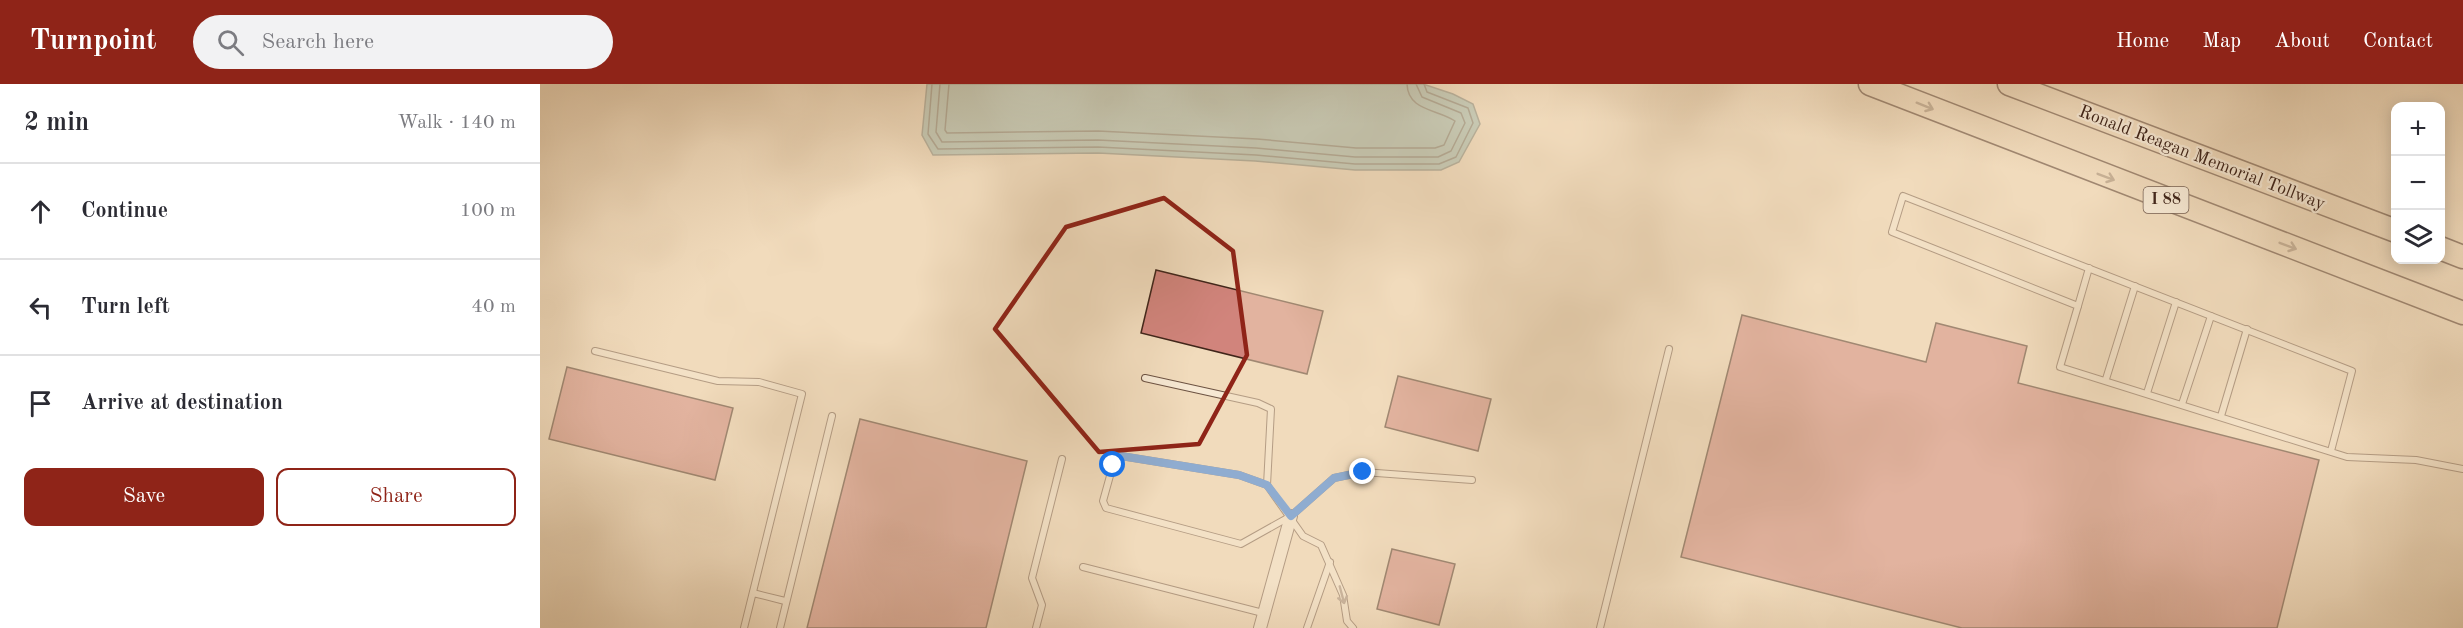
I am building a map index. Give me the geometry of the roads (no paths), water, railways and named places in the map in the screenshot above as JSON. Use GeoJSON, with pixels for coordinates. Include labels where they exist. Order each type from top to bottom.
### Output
{"type":"FeatureCollection","features":[{"type":"Feature","properties":{"kind":"highway","name":"I 88"},"geometry":{"type":"LineString","coordinates":[[1870,84],[2463,313]]}},
{"type":"Feature","properties":{"kind":"highway","name":"Ronald Reagan Memorial Tollway"},"geometry":{"type":"LineString","coordinates":[[2009,84],[2391,229]]}},
{"type":"Feature","properties":{"kind":"highway"},"geometry":{"type":"LineString","coordinates":[[2445,250],[2463,256]]}},
{"type":"Feature","properties":{"kind":"street"},"geometry":{"type":"LineString","coordinates":[[1260,628],[1291,516]]}},
{"type":"Feature","properties":{"kind":"lane"},"geometry":{"type":"LineString","coordinates":[[2078,306],[1892,232],[1904,196],[2352,371],[2331,451]]}},
{"type":"Feature","properties":{"kind":"lane"},"geometry":{"type":"LineString","coordinates":[[2089,268],[2060,367],[2347,457],[2416,459],[2463,469]]}},
{"type":"Feature","properties":{"kind":"lane"},"geometry":{"type":"LineString","coordinates":[[2106,380],[2135,286]]}},
{"type":"Feature","properties":{"kind":"lane"},"geometry":{"type":"LineString","coordinates":[[2147,393],[2176,302]]}},
{"type":"Feature","properties":{"kind":"lane"},"geometry":{"type":"LineString","coordinates":[[2182,404],[2211,316]]}},
{"type":"Feature","properties":{"kind":"lane"},"geometry":{"type":"LineString","coordinates":[[2221,416],[2247,329]]}},
{"type":"Feature","properties":{"kind":"lane"},"geometry":{"type":"LineString","coordinates":[[1600,628],[1669,349]]}},
{"type":"Feature","properties":{"kind":"lane"},"geometry":{"type":"LineString","coordinates":[[596,351],[718,381],[759,382],[802,394],[744,628]]}},
{"type":"Feature","properties":{"kind":"lane"},"geometry":{"type":"LineString","coordinates":[[1145,378],[1258,403],[1271,409],[1267,485]]}},
{"type":"Feature","properties":{"kind":"lane"},"geometry":{"type":"LineString","coordinates":[[780,628],[832,416]]}},
{"type":"Feature","properties":{"kind":"lane"},"geometry":{"type":"LineString","coordinates":[[1353,628],[1347,621],[1343,595],[1321,544],[1303,536],[1291,516],[1267,485],[1239,475],[1121,456],[1113,465],[1102,501],[1106,508],[1241,544],[1291,516],[1334,478],[1363,472],[1472,480]]}},
{"type":"Feature","properties":{"kind":"lane"},"geometry":{"type":"LineString","coordinates":[[1036,628],[1042,605],[1032,578],[1062,459]]}},
{"type":"Feature","properties":{"kind":"lane"},"geometry":{"type":"LineString","coordinates":[[1307,628],[1330,562]]}},
{"type":"Feature","properties":{"kind":"lane"},"geometry":{"type":"LineString","coordinates":[[1083,567],[1263,613]]}},
{"type":"Feature","properties":{"kind":"lane"},"geometry":{"type":"LineString","coordinates":[[753,593],[785,601]]}},
{"type":"Feature","properties":{"kind":"water"},"geometry":{"type":"Polygon","coordinates":[[[927,84],[1423,84],[1453,94],[1473,104],[1480,124],[1459,162],[1441,170],[1355,170],[1255,161],[1098,153],[933,155],[922,135],[927,84]]]}}]}
